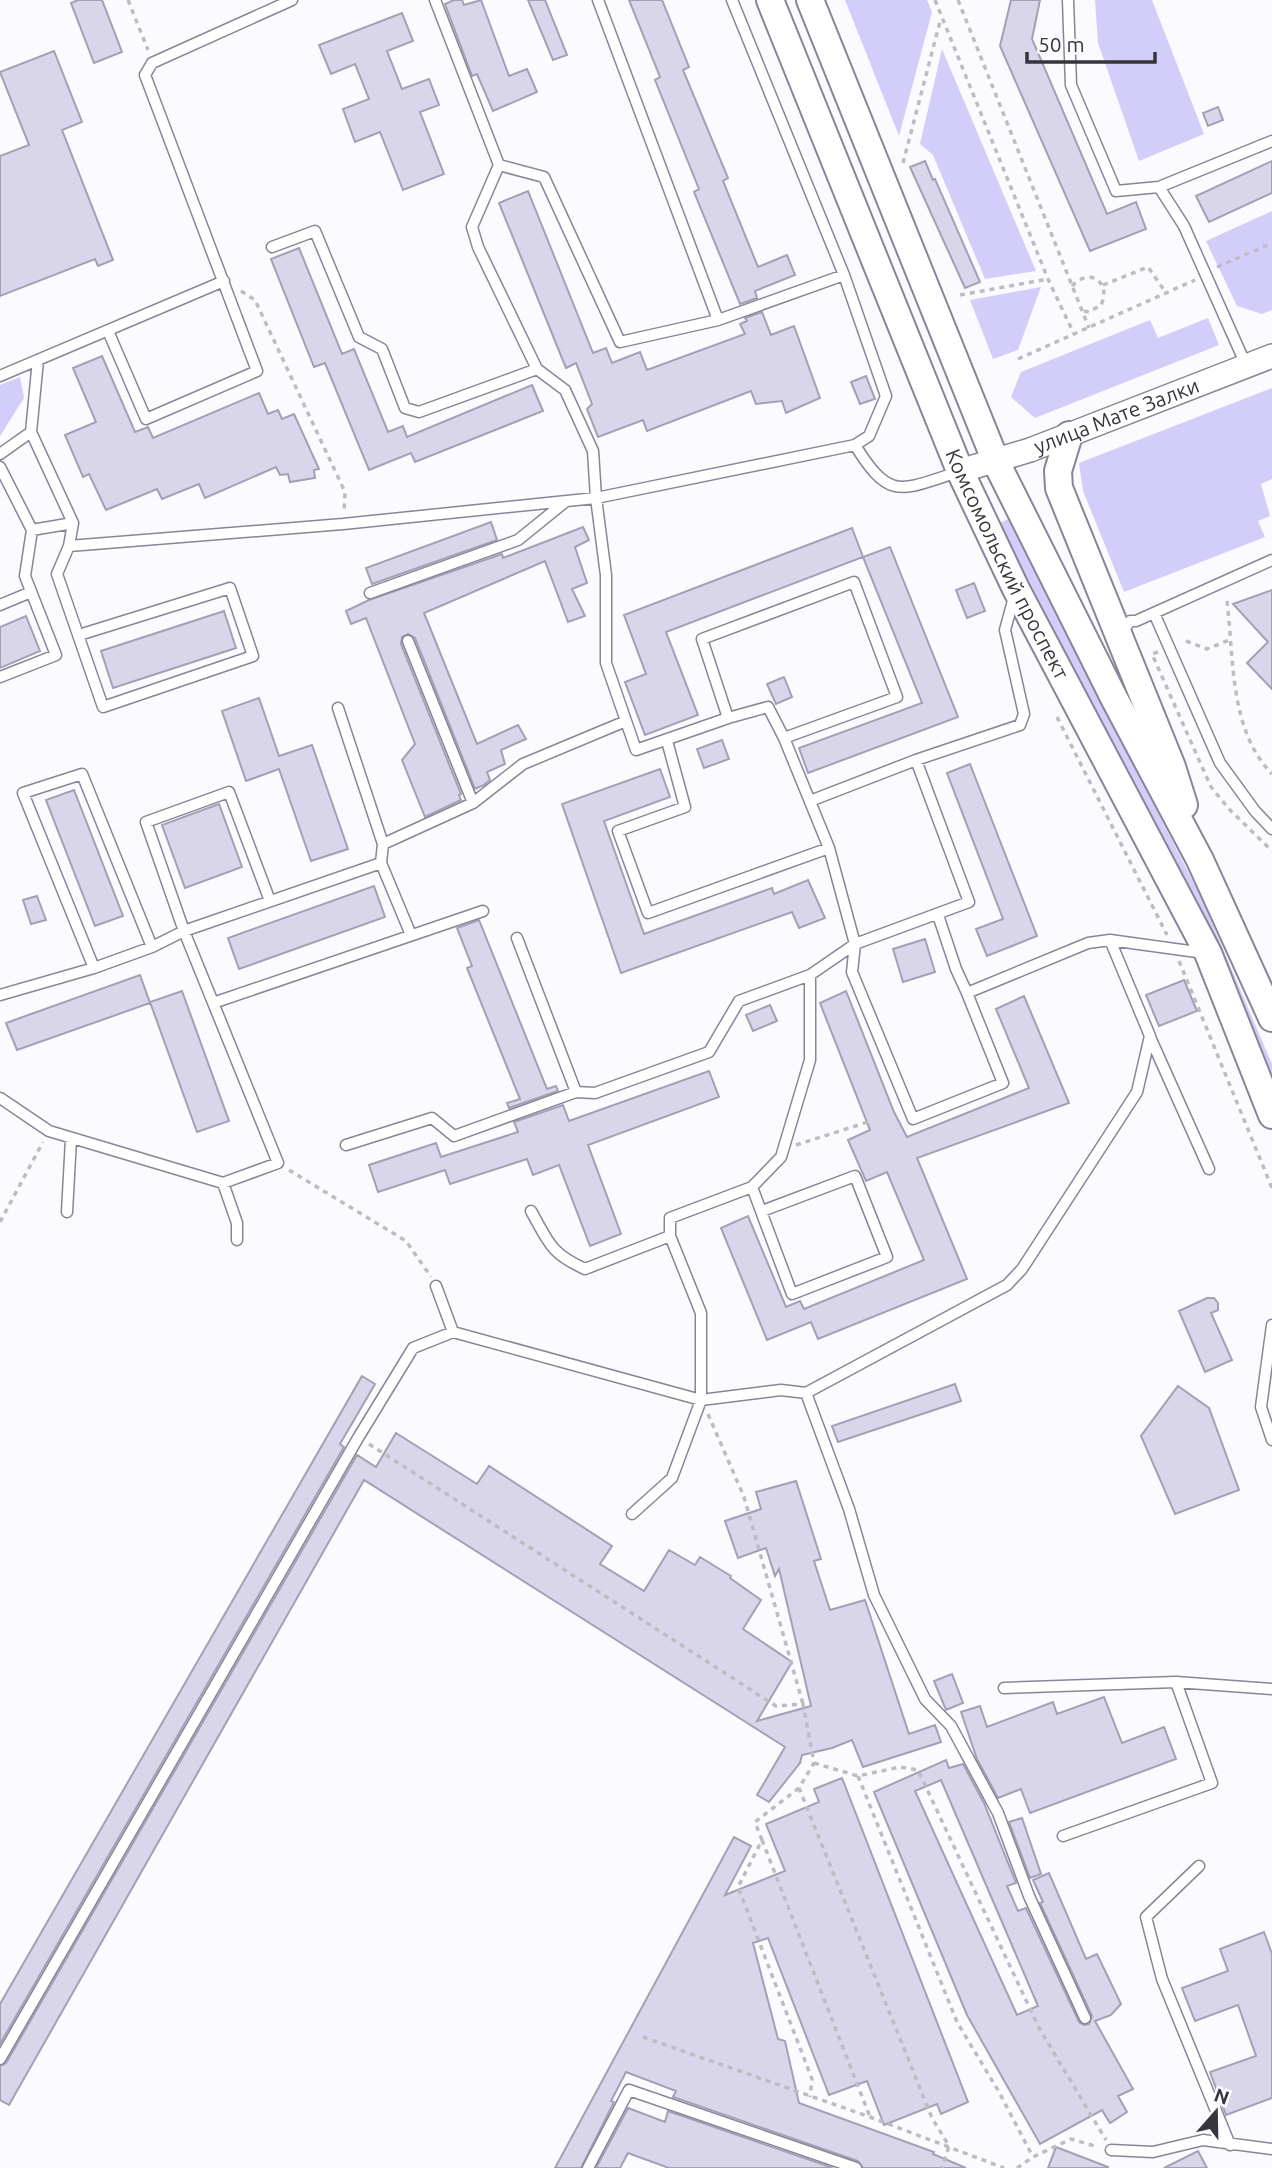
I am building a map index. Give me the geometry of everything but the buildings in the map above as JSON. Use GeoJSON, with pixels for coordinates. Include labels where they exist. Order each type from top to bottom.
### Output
{"type":"FeatureCollection","features":[{"type":"Feature","properties":{"kind":"main road","name":"Комсомольский проспект"},"geometry":{"type":"LineString","coordinates":[[770,0],[960,471],[1016,589],[1208,953],[1272,1115]]}},
{"type":"Feature","properties":{"kind":"main road","name":"Комсомольский проспект"},"geometry":{"type":"LineString","coordinates":[[810,0],[996,462],[1114,698],[1200,860],[1272,1018]]}},
{"type":"Feature","properties":{"kind":"main road"},"geometry":{"type":"LineString","coordinates":[[1069,435],[1058,471],[1059,488],[1172,767],[1200,860]]}},
{"type":"Feature","properties":{"kind":"street","name":"улица Мате Залки"},"geometry":{"type":"LineString","coordinates":[[960,471],[996,462],[1272,356]]}},
{"type":"Feature","properties":{"kind":"lane"},"geometry":{"type":"LineString","coordinates":[[108,331],[146,419],[257,371],[145,75],[152,63],[292,0]]}},
{"type":"Feature","properties":{"kind":"lane"},"geometry":{"type":"LineString","coordinates":[[435,0],[499,165],[472,227],[478,247],[537,369],[565,390],[593,450],[606,575],[606,663],[636,750],[768,707],[784,738],[829,848],[855,944],[852,972],[913,1119],[1003,1083],[956,969],[938,915]]}},
{"type":"Feature","properties":{"kind":"lane"},"geometry":{"type":"LineString","coordinates":[[598,0],[718,320]]}},
{"type":"Feature","properties":{"kind":"lane"},"geometry":{"type":"LineString","coordinates":[[69,545],[343,524],[596,498],[855,445],[869,436],[886,396],[844,275],[732,0]]}},
{"type":"Feature","properties":{"kind":"lane"},"geometry":{"type":"LineString","coordinates":[[1068,0],[1071,85],[1116,191],[1158,187],[1272,141]]}},
{"type":"Feature","properties":{"kind":"lane"},"geometry":{"type":"LineString","coordinates":[[499,165],[544,177],[620,342],[718,320],[844,275]]}},
{"type":"Feature","properties":{"kind":"lane"},"geometry":{"type":"LineString","coordinates":[[1158,187],[1184,226],[1246,365]]}},
{"type":"Feature","properties":{"kind":"lane"},"geometry":{"type":"LineString","coordinates":[[272,247],[316,230],[359,337],[382,349],[405,408],[419,412],[537,369]]}},
{"type":"Feature","properties":{"kind":"lane"},"geometry":{"type":"LineString","coordinates":[[0,376],[224,281]]}},
{"type":"Feature","properties":{"kind":"lane"},"geometry":{"type":"LineString","coordinates":[[38,360],[32,432],[73,523],[69,545],[57,574],[103,707],[253,656],[230,588],[79,635]]}},
{"type":"Feature","properties":{"kind":"lane"},"geometry":{"type":"LineString","coordinates":[[0,454],[32,432]]}},
{"type":"Feature","properties":{"kind":"lane"},"geometry":{"type":"LineString","coordinates":[[855,445],[872,473],[890,486],[909,488],[960,471]]}},
{"type":"Feature","properties":{"kind":"lane"},"geometry":{"type":"LineString","coordinates":[[0,467],[32,530],[25,576],[56,655],[0,677]]}},
{"type":"Feature","properties":{"kind":"lane"},"geometry":{"type":"LineString","coordinates":[[370,593],[518,540],[565,501]]}},
{"type":"Feature","properties":{"kind":"lane"},"geometry":{"type":"LineString","coordinates":[[32,530],[73,523]]}},
{"type":"Feature","properties":{"kind":"lane"},"geometry":{"type":"LineString","coordinates":[[1120,636],[1130,621],[1154,613],[1272,560]]}},
{"type":"Feature","properties":{"kind":"lane"},"geometry":{"type":"LineString","coordinates":[[728,718],[702,639],[854,582],[897,697],[784,738]]}},
{"type":"Feature","properties":{"kind":"lane"},"geometry":{"type":"LineString","coordinates":[[810,801],[916,760],[1020,725],[1024,714],[1005,630],[1016,589]]}},
{"type":"Feature","properties":{"kind":"lane"},"geometry":{"type":"LineString","coordinates":[[0,605],[31,592]]}},
{"type":"Feature","properties":{"kind":"lane"},"geometry":{"type":"LineString","coordinates":[[1154,613],[1220,764],[1272,829]]}},
{"type":"Feature","properties":{"kind":"lane"},"geometry":{"type":"LineString","coordinates":[[408,641],[473,803]]}},
{"type":"Feature","properties":{"kind":"lane"},"geometry":{"type":"LineString","coordinates":[[338,708],[383,844],[381,863],[411,935]]}},
{"type":"Feature","properties":{"kind":"lane"},"geometry":{"type":"LineString","coordinates":[[383,844],[473,803],[523,764],[626,722]]}},
{"type":"Feature","properties":{"kind":"lane"},"geometry":{"type":"LineString","coordinates":[[667,741],[685,807],[618,831],[648,913],[829,848]]}},
{"type":"Feature","properties":{"kind":"lane"},"geometry":{"type":"LineString","coordinates":[[346,1145],[432,1118],[454,1136],[576,1092],[595,1093],[709,1052],[739,1001],[810,975],[855,944],[970,902],[916,760]]}},
{"type":"Feature","properties":{"kind":"lane"},"geometry":{"type":"LineString","coordinates":[[94,968],[23,793],[82,774],[152,947]]}},
{"type":"Feature","properties":{"kind":"lane"},"geometry":{"type":"LineString","coordinates":[[0,1098],[49,1131],[223,1183],[278,1163],[184,931],[146,822],[229,792],[270,901]]}},
{"type":"Feature","properties":{"kind":"lane"},"geometry":{"type":"LineString","coordinates":[[0,995],[94,968],[152,947],[184,931],[381,863]]}},
{"type":"Feature","properties":{"kind":"lane"},"geometry":{"type":"LineString","coordinates":[[213,1003],[484,911]]}},
{"type":"Feature","properties":{"kind":"lane"},"geometry":{"type":"LineString","coordinates":[[517,938],[576,1092]]}},
{"type":"Feature","properties":{"kind":"lane"},"geometry":{"type":"LineString","coordinates":[[967,993],[1088,943],[1110,940],[1208,953]]}},
{"type":"Feature","properties":{"kind":"lane"},"geometry":{"type":"LineString","coordinates":[[1110,940],[1209,1169]]}},
{"type":"Feature","properties":{"kind":"lane"},"geometry":{"type":"LineString","coordinates":[[632,1514],[672,1478],[701,1400],[701,1312],[670,1236],[670,1218],[752,1187],[781,1157],[810,1060],[810,975]]}},
{"type":"Feature","properties":{"kind":"lane"},"geometry":{"type":"LineString","coordinates":[[0,2059],[358,1438],[413,1348],[453,1332],[701,1400],[781,1390],[806,1393],[1007,1285],[1022,1269],[1136,1092],[1150,1036]]}},
{"type":"Feature","properties":{"kind":"lane"},"geometry":{"type":"LineString","coordinates":[[67,1212],[71,1139]]}},
{"type":"Feature","properties":{"kind":"lane"},"geometry":{"type":"LineString","coordinates":[[752,1187],[792,1294],[887,1257],[855,1176],[762,1211]]}},
{"type":"Feature","properties":{"kind":"lane"},"geometry":{"type":"LineString","coordinates":[[223,1183],[237,1223],[237,1240]]}},
{"type":"Feature","properties":{"kind":"lane"},"geometry":{"type":"LineString","coordinates":[[531,1211],[551,1247],[562,1258],[585,1269],[670,1236]]}},
{"type":"Feature","properties":{"kind":"lane"},"geometry":{"type":"LineString","coordinates":[[436,1286],[453,1332]]}},
{"type":"Feature","properties":{"kind":"lane"},"geometry":{"type":"LineString","coordinates":[[1272,1325],[1261,1407],[1272,1440]]}},
{"type":"Feature","properties":{"kind":"lane"},"geometry":{"type":"LineString","coordinates":[[806,1393],[849,1509],[874,1595],[925,1699],[951,1726],[998,1813],[1029,1896],[1085,2018]]}},
{"type":"Feature","properties":{"kind":"lane"},"geometry":{"type":"LineString","coordinates":[[1063,1836],[1212,1783],[1175,1682]]}},
{"type":"Feature","properties":{"kind":"lane"},"geometry":{"type":"LineString","coordinates":[[1004,1689],[1175,1682],[1272,1689]]}},
{"type":"Feature","properties":{"kind":"lane"},"geometry":{"type":"LineString","coordinates":[[1199,1867],[1146,1917],[1162,1979],[1230,2145]]}},
{"type":"Feature","properties":{"kind":"lane"},"geometry":{"type":"LineString","coordinates":[[588,2168],[629,2090],[856,2168]]}},
{"type":"Feature","properties":{"kind":"lane"},"geometry":{"type":"LineString","coordinates":[[1111,2150],[1153,2152],[1203,2140],[1272,2149]]}},
{"type":"Feature","properties":{"kind":"path"},"geometry":{"type":"LineString","coordinates":[[128,0],[152,63]]}},
{"type":"Feature","properties":{"kind":"path"},"geometry":{"type":"LineString","coordinates":[[935,0],[1048,279],[1074,334]]}},
{"type":"Feature","properties":{"kind":"path"},"geometry":{"type":"LineString","coordinates":[[958,0],[1089,328]]}},
{"type":"Feature","properties":{"kind":"path"},"geometry":{"type":"LineString","coordinates":[[962,11],[964,0]]}},
{"type":"Feature","properties":{"kind":"path"},"geometry":{"type":"LineString","coordinates":[[903,163],[942,16]]}},
{"type":"Feature","properties":{"kind":"path"},"geometry":{"type":"LineString","coordinates":[[1018,359],[1195,281],[1206,272],[1272,243]]}},
{"type":"Feature","properties":{"kind":"path"},"geometry":{"type":"LineString","coordinates":[[1103,285],[1148,267],[1166,293]]}},
{"type":"Feature","properties":{"kind":"path"},"geometry":{"type":"LineString","coordinates":[[1072,286],[1081,278],[1087,277],[1093,277],[1103,285],[1105,292],[1101,305],[1089,312],[1083,311]]}},
{"type":"Feature","properties":{"kind":"path"},"geometry":{"type":"LineString","coordinates":[[960,295],[1048,279]]}},
{"type":"Feature","properties":{"kind":"path"},"geometry":{"type":"LineString","coordinates":[[224,281],[255,300],[345,492],[343,524]]}},
{"type":"Feature","properties":{"kind":"path"},"geometry":{"type":"LineString","coordinates":[[1227,601],[1236,701],[1258,760],[1272,774]]}},
{"type":"Feature","properties":{"kind":"path"},"geometry":{"type":"LineString","coordinates":[[1186,641],[1207,649],[1232,639]]}},
{"type":"Feature","properties":{"kind":"path"},"geometry":{"type":"LineString","coordinates":[[1057,716],[1173,947],[1272,1188]]}},
{"type":"Feature","properties":{"kind":"path"},"geometry":{"type":"LineString","coordinates":[[783,1149],[867,1122]]}},
{"type":"Feature","properties":{"kind":"path"},"geometry":{"type":"LineString","coordinates":[[0,1223],[49,1131]]}},
{"type":"Feature","properties":{"kind":"path"},"geometry":{"type":"LineString","coordinates":[[278,1163],[406,1241],[436,1286]]}},
{"type":"Feature","properties":{"kind":"path"},"geometry":{"type":"LineString","coordinates":[[701,1400],[744,1497],[803,1704],[814,1763],[799,1788],[755,1822],[870,2117]]}},
{"type":"Feature","properties":{"kind":"path"},"geometry":{"type":"LineString","coordinates":[[358,1438],[776,1706],[803,1704]]}},
{"type":"Feature","properties":{"kind":"path"},"geometry":{"type":"LineString","coordinates":[[814,1763],[858,1776],[900,1767],[918,1770],[1039,2028],[1111,2150]]}},
{"type":"Feature","properties":{"kind":"path"},"geometry":{"type":"LineString","coordinates":[[858,1776],[957,2022],[999,2092],[1033,2157]]}},
{"type":"Feature","properties":{"kind":"path"},"geometry":{"type":"LineString","coordinates":[[799,1788],[932,2119],[948,2146],[942,2168]]}},
{"type":"Feature","properties":{"kind":"path"},"geometry":{"type":"LineString","coordinates":[[762,1840],[738,1887],[812,2079],[810,2097]]}},
{"type":"Feature","properties":{"kind":"path"},"geometry":{"type":"LineString","coordinates":[[643,2037],[870,2117],[1004,2168]]}},
{"type":"Feature","properties":{"kind":"path"},"geometry":{"type":"LineString","coordinates":[[1017,2168],[1033,2157],[1071,2139],[1111,2150]]}},
{"type":"Feature","properties":{"kind":"shaded area"},"geometry":{"type":"Polygon","coordinates":[[[845,0],[927,0],[932,12],[899,136],[845,0]]]}},
{"type":"Feature","properties":{"kind":"shaded area"},"geometry":{"type":"Polygon","coordinates":[[[1095,0],[1152,0],[1204,134],[1139,161],[1098,43],[1095,0]]]}},
{"type":"Feature","properties":{"kind":"shaded area"},"geometry":{"type":"Polygon","coordinates":[[[942,49],[1036,271],[985,279],[933,155],[920,144],[942,49]]]}},
{"type":"Feature","properties":{"kind":"shaded area"},"geometry":{"type":"Polygon","coordinates":[[[1272,211],[1272,310],[1262,314],[1237,306],[1206,241],[1272,211]]]}},
{"type":"Feature","properties":{"kind":"shaded area"},"geometry":{"type":"Polygon","coordinates":[[[1041,287],[1018,350],[993,359],[970,300],[1041,287]]]}},
{"type":"Feature","properties":{"kind":"shaded area"},"geometry":{"type":"Polygon","coordinates":[[[1208,318],[1219,345],[1035,418],[1011,397],[1021,372],[1150,320],[1158,338],[1208,318]]]}},
{"type":"Feature","properties":{"kind":"shaded area"},"geometry":{"type":"Polygon","coordinates":[[[20,377],[24,398],[0,436],[0,385],[20,377]]]}},
{"type":"Feature","properties":{"kind":"shaded area"},"geometry":{"type":"Polygon","coordinates":[[[1272,388],[1272,479],[1261,484],[1270,516],[1258,521],[1265,537],[1124,592],[1083,491],[1079,463],[1272,388]]]}},
{"type":"Feature","properties":{"kind":"shaded area"},"geometry":{"type":"Polygon","coordinates":[[[1008,519],[1200,895],[1272,1064],[1272,1079],[1193,896],[996,525],[1008,519]]]}}]}
